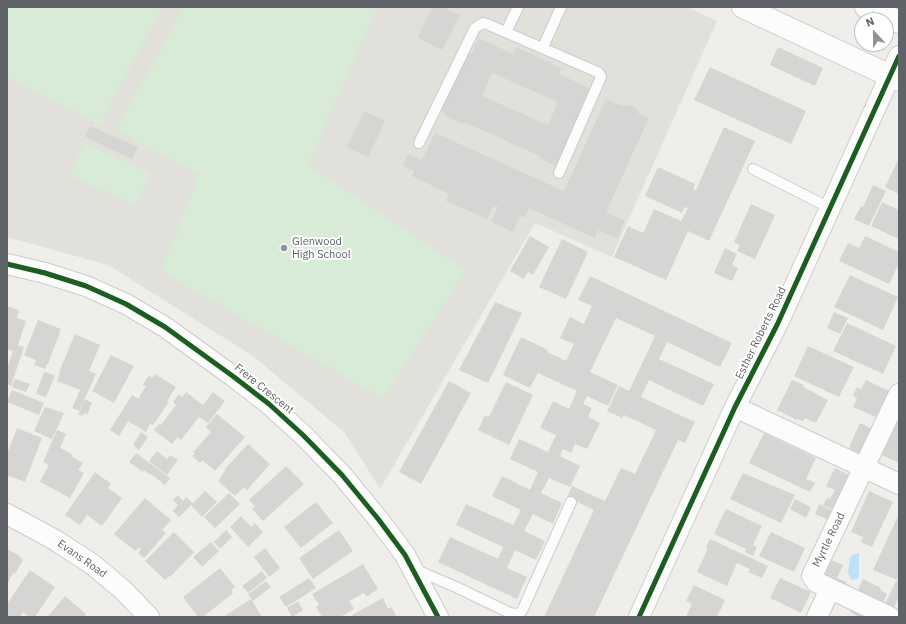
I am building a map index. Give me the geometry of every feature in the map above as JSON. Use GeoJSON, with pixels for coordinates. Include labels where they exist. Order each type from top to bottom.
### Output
{"type":"FeatureCollection","features":[{"type":"Feature","properties":{"kind":"street"},"geometry":{"type":"LineString","coordinates":[[743,7],[894,78]]}},
{"type":"Feature","properties":{"kind":"street"},"geometry":{"type":"LineString","coordinates":[[866,7],[899,22]]}},
{"type":"Feature","properties":{"kind":"street","name":"Esther Roberts Road"},"geometry":{"type":"LineString","coordinates":[[639,617],[735,407],[777,325],[830,208],[894,78],[899,56]]}},
{"type":"Feature","properties":{"kind":"street","name":"Frere Crescent"},"geometry":{"type":"LineString","coordinates":[[7,264],[45,273],[86,286],[126,304],[165,327],[269,404],[303,435],[342,475],[379,520],[405,555],[438,617]]}},
{"type":"Feature","properties":{"kind":"street","name":"Myrtle Road"},"geometry":{"type":"LineString","coordinates":[[890,617],[813,580],[813,573],[899,394]]}},
{"type":"Feature","properties":{"kind":"street"},"geometry":{"type":"LineString","coordinates":[[735,407],[899,484]]}},
{"type":"Feature","properties":{"kind":"street","name":"Evans Road"},"geometry":{"type":"LineString","coordinates":[[7,514],[55,540],[92,564],[123,590],[149,617]]}},
{"type":"Feature","properties":{"kind":"street"},"geometry":{"type":"LineString","coordinates":[[816,617],[830,589]]}},
{"type":"Feature","properties":{"kind":"lane"},"geometry":{"type":"LineString","coordinates":[[506,32],[518,7]]}},
{"type":"Feature","properties":{"kind":"lane"},"geometry":{"type":"LineString","coordinates":[[543,47],[561,7]]}},
{"type":"Feature","properties":{"kind":"lane"},"geometry":{"type":"LineString","coordinates":[[419,143],[475,28],[483,23],[543,47],[600,73],[601,80],[559,173]]}},
{"type":"Feature","properties":{"kind":"lane"},"geometry":{"type":"LineString","coordinates":[[753,169],[830,208]]}},
{"type":"Feature","properties":{"kind":"lane"},"geometry":{"type":"LineString","coordinates":[[411,568],[456,587],[510,613],[519,613],[522,611],[571,502]]}},
{"type":"Feature","properties":{"kind":"shaded area","name":"Glenwood High School"},"geometry":{"type":"Polygon","coordinates":[[[7,7],[687,7],[717,21],[612,257],[535,223],[380,489],[345,433],[253,356],[108,265],[7,237],[7,7]]]}},
{"type":"Feature","properties":{"kind":"green space"},"geometry":{"type":"Polygon","coordinates":[[[7,7],[162,7],[100,125],[7,77],[7,7]]]}},
{"type":"Feature","properties":{"kind":"green space"},"geometry":{"type":"Polygon","coordinates":[[[184,7],[377,7],[308,165],[466,270],[383,399],[161,271],[199,174],[116,130],[184,7]]]}},
{"type":"Feature","properties":{"kind":"green space"},"geometry":{"type":"Polygon","coordinates":[[[84,143],[150,173],[135,206],[69,175],[84,143]]]}},
{"type":"Feature","properties":{"kind":"water"},"geometry":{"type":"Polygon","coordinates":[[[859,553],[859,576],[857,579],[851,580],[848,572],[850,558],[854,554],[859,553]]]}},
{"type":"Feature","properties":{"kind":"building"},"geometry":{"type":"Polygon","coordinates":[[[433,7],[448,7],[447,9],[460,15],[442,50],[417,37],[433,7]]]}},
{"type":"Feature","properties":{"kind":"building"},"geometry":{"type":"Polygon","coordinates":[[[479,38],[513,54],[516,47],[561,68],[559,74],[593,90],[558,167],[539,158],[540,156],[464,122],[463,124],[444,115],[445,113],[441,111],[467,53],[471,54],[479,38]],[[492,73],[482,96],[548,125],[558,102],[492,73]]]}},
{"type":"Feature","properties":{"kind":"building"},"geometry":{"type":"Polygon","coordinates":[[[778,47],[823,68],[815,86],[770,65],[778,47]]]}},
{"type":"Feature","properties":{"kind":"building"},"geometry":{"type":"Polygon","coordinates":[[[710,67],[806,111],[791,144],[694,100],[710,67]]]}},
{"type":"Feature","properties":{"kind":"building"},"geometry":{"type":"Polygon","coordinates":[[[606,99],[621,106],[634,106],[639,114],[649,118],[606,212],[625,221],[617,239],[598,230],[595,238],[529,208],[524,218],[520,216],[513,232],[491,222],[498,207],[494,205],[487,219],[446,201],[449,194],[412,176],[414,171],[403,166],[408,154],[422,160],[435,133],[564,191],[606,99]]]}},
{"type":"Feature","properties":{"kind":"building"},"geometry":{"type":"Polygon","coordinates":[[[364,111],[385,121],[368,157],[347,147],[364,111]]]}},
{"type":"Feature","properties":{"kind":"building"},"geometry":{"type":"Polygon","coordinates":[[[90,126],[138,147],[132,159],[85,137],[90,126]]]}},
{"type":"Feature","properties":{"kind":"building"},"geometry":{"type":"Polygon","coordinates":[[[724,127],[755,141],[709,241],[688,231],[666,280],[614,257],[628,226],[643,233],[654,209],[681,221],[688,208],[685,207],[682,213],[645,196],[658,167],[695,184],[693,189],[696,190],[724,127]]]}},
{"type":"Feature","properties":{"kind":"building"},"geometry":{"type":"Polygon","coordinates":[[[899,158],[899,194],[885,187],[899,158]]]}},
{"type":"Feature","properties":{"kind":"building"},"geometry":{"type":"Polygon","coordinates":[[[873,185],[886,191],[869,226],[854,219],[861,206],[863,207],[873,185]]]}},
{"type":"Feature","properties":{"kind":"building"},"geometry":{"type":"Polygon","coordinates":[[[882,202],[899,210],[899,239],[871,226],[882,202]]]}},
{"type":"Feature","properties":{"kind":"building"},"geometry":{"type":"Polygon","coordinates":[[[751,204],[775,215],[755,259],[737,251],[740,245],[734,242],[751,204]]]}},
{"type":"Feature","properties":{"kind":"building"},"geometry":{"type":"Polygon","coordinates":[[[530,236],[549,247],[533,275],[528,272],[524,279],[510,271],[530,236]]]}},
{"type":"Feature","properties":{"kind":"building"},"geometry":{"type":"Polygon","coordinates":[[[865,236],[899,252],[899,263],[889,284],[839,261],[848,243],[859,248],[865,236]]]}},
{"type":"Feature","properties":{"kind":"building"},"geometry":{"type":"Polygon","coordinates":[[[562,239],[588,252],[566,299],[539,287],[562,239]]]}},
{"type":"Feature","properties":{"kind":"building"},"geometry":{"type":"Polygon","coordinates":[[[725,248],[737,254],[732,265],[738,268],[732,281],[714,273],[725,248]]]}},
{"type":"Feature","properties":{"kind":"building"},"geometry":{"type":"Polygon","coordinates":[[[850,275],[898,297],[883,330],[834,307],[850,275]]]}},
{"type":"Feature","properties":{"kind":"building"},"geometry":{"type":"Polygon","coordinates":[[[590,276],[732,343],[720,367],[667,342],[659,359],[714,384],[703,406],[649,380],[641,397],[695,422],[685,443],[678,440],[594,617],[544,617],[594,510],[567,497],[572,486],[605,501],[621,468],[635,474],[656,430],[624,415],[622,418],[607,411],[619,386],[629,391],[655,336],[616,318],[590,372],[618,385],[608,406],[587,396],[583,404],[592,408],[588,417],[600,423],[587,449],[575,444],[571,453],[563,449],[560,456],[580,466],[570,487],[549,478],[541,493],[562,503],[553,524],[533,514],[524,531],[545,541],[536,560],[515,550],[507,568],[527,577],[517,599],[438,562],[450,537],[498,559],[503,547],[456,525],[466,504],[513,525],[521,510],[492,496],[502,476],[530,490],[538,472],[510,459],[519,439],[548,452],[556,435],[540,428],[553,401],[569,409],[577,391],[538,373],[530,388],[503,375],[521,337],[548,350],[547,352],[566,361],[574,344],[560,338],[570,317],[584,324],[592,306],[578,300],[590,276]]]}},
{"type":"Feature","properties":{"kind":"building"},"geometry":{"type":"Polygon","coordinates":[[[495,302],[522,313],[488,383],[459,370],[495,302]]]}},
{"type":"Feature","properties":{"kind":"building"},"geometry":{"type":"Polygon","coordinates":[[[7,306],[19,310],[17,318],[26,321],[18,345],[24,347],[11,386],[7,384],[7,368],[13,351],[7,349],[7,306]]]}},
{"type":"Feature","properties":{"kind":"building"},"geometry":{"type":"Polygon","coordinates":[[[834,312],[848,318],[840,334],[827,328],[834,312]]]}},
{"type":"Feature","properties":{"kind":"building"},"geometry":{"type":"Polygon","coordinates":[[[38,320],[61,329],[45,369],[34,365],[36,360],[24,355],[38,320]]]}},
{"type":"Feature","properties":{"kind":"building"},"geometry":{"type":"Polygon","coordinates":[[[847,323],[896,346],[883,374],[833,351],[847,323]]]}},
{"type":"Feature","properties":{"kind":"building"},"geometry":{"type":"Polygon","coordinates":[[[75,334],[100,345],[89,371],[96,374],[79,411],[72,408],[80,390],[57,381],[59,372],[75,334]]]}},
{"type":"Feature","properties":{"kind":"building"},"geometry":{"type":"Polygon","coordinates":[[[808,346],[854,367],[839,397],[794,376],[808,346]]]}},
{"type":"Feature","properties":{"kind":"building"},"geometry":{"type":"Polygon","coordinates":[[[111,355],[134,366],[114,403],[92,391],[111,355]]]}},
{"type":"Feature","properties":{"kind":"building"},"geometry":{"type":"Polygon","coordinates":[[[44,372],[55,375],[46,397],[36,394],[44,372]]]}},
{"type":"Feature","properties":{"kind":"building"},"geometry":{"type":"Polygon","coordinates":[[[155,374],[176,387],[167,401],[169,402],[153,425],[150,424],[146,432],[128,421],[119,436],[110,430],[132,395],[138,399],[146,386],[143,385],[149,375],[152,378],[155,374]]]}},
{"type":"Feature","properties":{"kind":"building"},"geometry":{"type":"Polygon","coordinates":[[[15,379],[30,384],[26,392],[12,387],[15,379]]]}},
{"type":"Feature","properties":{"kind":"building"},"geometry":{"type":"Polygon","coordinates":[[[792,380],[804,385],[803,387],[828,400],[816,423],[805,418],[803,421],[797,420],[777,410],[792,380]]]}},
{"type":"Feature","properties":{"kind":"building"},"geometry":{"type":"Polygon","coordinates":[[[866,380],[889,391],[876,417],[853,407],[857,398],[853,396],[857,387],[861,389],[866,380]]]}},
{"type":"Feature","properties":{"kind":"building"},"geometry":{"type":"Polygon","coordinates":[[[449,381],[471,393],[421,484],[399,472],[449,381]]]}},
{"type":"Feature","properties":{"kind":"building"},"geometry":{"type":"Polygon","coordinates":[[[506,382],[533,395],[509,445],[478,430],[485,415],[489,417],[506,382]]]}},
{"type":"Feature","properties":{"kind":"building"},"geometry":{"type":"Polygon","coordinates":[[[12,390],[44,403],[39,415],[7,402],[12,390]]]}},
{"type":"Feature","properties":{"kind":"building"},"geometry":{"type":"Polygon","coordinates":[[[186,392],[203,405],[213,392],[225,401],[208,423],[199,417],[181,440],[177,437],[172,444],[154,430],[159,424],[161,425],[176,405],[173,402],[179,394],[182,397],[186,392]]]}},
{"type":"Feature","properties":{"kind":"building"},"geometry":{"type":"Polygon","coordinates":[[[85,399],[92,403],[87,415],[84,413],[83,416],[78,414],[85,399]]]}},
{"type":"Feature","properties":{"kind":"building"},"geometry":{"type":"Polygon","coordinates":[[[45,407],[64,413],[52,439],[34,431],[45,407]]]}},
{"type":"Feature","properties":{"kind":"building"},"geometry":{"type":"Polygon","coordinates":[[[217,414],[245,437],[215,471],[202,460],[200,463],[192,456],[195,454],[193,452],[211,432],[206,427],[217,414]]]}},
{"type":"Feature","properties":{"kind":"building"},"geometry":{"type":"Polygon","coordinates":[[[896,421],[899,422],[899,463],[880,454],[896,421]]]}},
{"type":"Feature","properties":{"kind":"building"},"geometry":{"type":"Polygon","coordinates":[[[860,423],[875,430],[863,455],[849,448],[860,423]]]}},
{"type":"Feature","properties":{"kind":"building"},"geometry":{"type":"Polygon","coordinates":[[[17,428],[42,438],[25,482],[7,475],[7,454],[17,428]]]}},
{"type":"Feature","properties":{"kind":"building"},"geometry":{"type":"Polygon","coordinates":[[[57,430],[66,434],[60,448],[73,455],[72,457],[83,463],[78,470],[84,473],[70,498],[40,482],[49,465],[43,462],[57,430]]]}},
{"type":"Feature","properties":{"kind":"building"},"geometry":{"type":"Polygon","coordinates":[[[141,432],[148,437],[139,450],[133,445],[141,432]]]}},
{"type":"Feature","properties":{"kind":"building"},"geometry":{"type":"Polygon","coordinates":[[[764,433],[816,458],[806,479],[815,483],[810,492],[749,463],[764,433]]]}},
{"type":"Feature","properties":{"kind":"building"},"geometry":{"type":"Polygon","coordinates":[[[248,444],[270,464],[247,490],[244,487],[235,496],[218,481],[225,471],[224,470],[248,444]]]}},
{"type":"Feature","properties":{"kind":"building"},"geometry":{"type":"Polygon","coordinates":[[[157,451],[167,459],[170,455],[178,460],[167,475],[149,461],[157,451]]]}},
{"type":"Feature","properties":{"kind":"building"},"geometry":{"type":"Polygon","coordinates":[[[136,453],[170,478],[165,485],[151,474],[150,475],[144,470],[143,472],[129,462],[136,453]]]}},
{"type":"Feature","properties":{"kind":"building"},"geometry":{"type":"Polygon","coordinates":[[[286,466],[304,484],[263,521],[252,509],[255,506],[249,500],[286,466]]]}},
{"type":"Feature","properties":{"kind":"building"},"geometry":{"type":"Polygon","coordinates":[[[835,468],[853,477],[837,512],[823,505],[827,498],[830,499],[835,490],[826,486],[835,468]]]}},
{"type":"Feature","properties":{"kind":"building"},"geometry":{"type":"Polygon","coordinates":[[[95,472],[111,484],[108,488],[122,498],[102,526],[87,515],[80,525],[65,515],[95,472]]]}},
{"type":"Feature","properties":{"kind":"building"},"geometry":{"type":"Polygon","coordinates":[[[743,473],[795,495],[781,523],[730,499],[743,473]]]}},
{"type":"Feature","properties":{"kind":"building"},"geometry":{"type":"Polygon","coordinates":[[[205,491],[217,502],[202,517],[191,505],[179,517],[173,511],[178,505],[173,500],[178,495],[183,501],[186,497],[193,503],[205,491]]]}},
{"type":"Feature","properties":{"kind":"building"},"geometry":{"type":"Polygon","coordinates":[[[869,491],[893,502],[872,547],[861,542],[863,537],[851,532],[869,491]]]}},
{"type":"Feature","properties":{"kind":"building"},"geometry":{"type":"Polygon","coordinates":[[[229,493],[240,504],[215,528],[204,517],[229,493]]]}},
{"type":"Feature","properties":{"kind":"building"},"geometry":{"type":"Polygon","coordinates":[[[145,498],[171,520],[162,530],[166,533],[144,558],[138,553],[141,549],[139,547],[135,551],[114,534],[145,498]]]}},
{"type":"Feature","properties":{"kind":"building"},"geometry":{"type":"Polygon","coordinates":[[[795,499],[811,507],[806,518],[790,509],[795,499]]]}},
{"type":"Feature","properties":{"kind":"building"},"geometry":{"type":"Polygon","coordinates":[[[316,502],[333,523],[301,548],[284,527],[316,502]]]}},
{"type":"Feature","properties":{"kind":"building"},"geometry":{"type":"Polygon","coordinates":[[[819,504],[835,512],[830,521],[815,514],[819,504]]]}},
{"type":"Feature","properties":{"kind":"building"},"geometry":{"type":"Polygon","coordinates":[[[726,509],[762,526],[753,545],[757,547],[753,556],[745,552],[746,549],[714,534],[726,509]]]}},
{"type":"Feature","properties":{"kind":"building"},"geometry":{"type":"Polygon","coordinates":[[[899,514],[899,576],[897,580],[873,570],[899,514]]]}},
{"type":"Feature","properties":{"kind":"building"},"geometry":{"type":"Polygon","coordinates":[[[241,516],[251,527],[255,523],[263,532],[248,547],[230,527],[241,516]]]}},
{"type":"Feature","properties":{"kind":"building"},"geometry":{"type":"Polygon","coordinates":[[[226,530],[232,537],[220,549],[214,542],[226,530]]]}},
{"type":"Feature","properties":{"kind":"building"},"geometry":{"type":"Polygon","coordinates":[[[339,530],[353,551],[313,579],[299,558],[339,530]]]}},
{"type":"Feature","properties":{"kind":"building"},"geometry":{"type":"Polygon","coordinates":[[[174,532],[194,552],[170,577],[169,576],[165,580],[145,561],[174,532]]]}},
{"type":"Feature","properties":{"kind":"building"},"geometry":{"type":"Polygon","coordinates":[[[771,532],[805,548],[794,572],[759,556],[771,532]]]}},
{"type":"Feature","properties":{"kind":"building"},"geometry":{"type":"Polygon","coordinates":[[[710,539],[768,566],[762,578],[748,572],[750,569],[737,563],[727,586],[697,572],[708,548],[706,547],[710,539]]]}},
{"type":"Feature","properties":{"kind":"building"},"geometry":{"type":"Polygon","coordinates":[[[211,542],[219,551],[202,567],[193,557],[211,542]]]}},
{"type":"Feature","properties":{"kind":"building"},"geometry":{"type":"Polygon","coordinates":[[[265,548],[280,568],[269,577],[254,557],[265,548]]]}},
{"type":"Feature","properties":{"kind":"building"},"geometry":{"type":"Polygon","coordinates":[[[7,549],[20,556],[23,560],[15,574],[13,573],[7,585],[7,549]]]}},
{"type":"Feature","properties":{"kind":"building"},"geometry":{"type":"Polygon","coordinates":[[[829,559],[843,565],[837,578],[847,582],[843,589],[820,578],[829,559]]]}},
{"type":"Feature","properties":{"kind":"building"},"geometry":{"type":"Polygon","coordinates":[[[363,564],[378,589],[366,597],[364,593],[349,601],[354,609],[340,617],[322,617],[316,607],[319,605],[312,594],[363,564]]]}},
{"type":"Feature","properties":{"kind":"building"},"geometry":{"type":"Polygon","coordinates":[[[220,568],[235,587],[231,590],[233,593],[203,617],[198,617],[183,597],[220,568]]]}},
{"type":"Feature","properties":{"kind":"building"},"geometry":{"type":"Polygon","coordinates":[[[30,570],[55,587],[35,617],[30,617],[23,612],[20,617],[7,617],[7,604],[30,570]]]}},
{"type":"Feature","properties":{"kind":"building"},"geometry":{"type":"Polygon","coordinates":[[[262,571],[267,578],[248,593],[242,586],[262,571]]]}},
{"type":"Feature","properties":{"kind":"building"},"geometry":{"type":"Polygon","coordinates":[[[309,578],[316,588],[286,607],[279,597],[309,578]]]}},
{"type":"Feature","properties":{"kind":"building"},"geometry":{"type":"Polygon","coordinates":[[[780,578],[811,592],[801,613],[770,598],[780,578]]]}},
{"type":"Feature","properties":{"kind":"building"},"geometry":{"type":"Polygon","coordinates":[[[863,579],[881,588],[880,590],[887,594],[881,607],[857,593],[863,579]]]}},
{"type":"Feature","properties":{"kind":"building"},"geometry":{"type":"Polygon","coordinates":[[[266,581],[271,587],[253,601],[248,594],[266,581]]]}},
{"type":"Feature","properties":{"kind":"building"},"geometry":{"type":"Polygon","coordinates":[[[896,581],[899,582],[899,597],[893,610],[884,606],[896,581]]]}},
{"type":"Feature","properties":{"kind":"building"},"geometry":{"type":"Polygon","coordinates":[[[694,585],[725,600],[717,617],[686,617],[692,604],[686,601],[694,585]]]}},
{"type":"Feature","properties":{"kind":"building"},"geometry":{"type":"Polygon","coordinates":[[[65,596],[86,614],[84,617],[47,617],[65,596]]]}},
{"type":"Feature","properties":{"kind":"building"},"geometry":{"type":"Polygon","coordinates":[[[383,598],[388,609],[391,607],[396,615],[393,617],[353,617],[352,615],[383,598]]]}},
{"type":"Feature","properties":{"kind":"building"},"geometry":{"type":"Polygon","coordinates":[[[251,599],[262,617],[223,617],[251,599]]]}},
{"type":"Feature","properties":{"kind":"building"},"geometry":{"type":"Polygon","coordinates":[[[298,601],[303,610],[292,617],[287,608],[298,601]]]}},
{"type":"Feature","properties":{"kind":"building"},"geometry":{"type":"Polygon","coordinates":[[[853,606],[866,612],[864,617],[859,617],[850,612],[853,606]]]}},
{"type":"Feature","properties":{"kind":"cycle path"},"geometry":{"type":"LineString","coordinates":[[639,617],[735,407],[777,325],[899,56]]}},
{"type":"Feature","properties":{"kind":"cycle path"},"geometry":{"type":"LineString","coordinates":[[7,264],[45,273],[86,286],[126,304],[165,327],[269,404],[303,435],[342,475],[379,520],[405,555],[438,617]]}},
{"type":"Feature","properties":{"kind":"place","name":"Glenwood High School"},"geometry":{"type":"Point","coordinates":[284,248]}}]}
